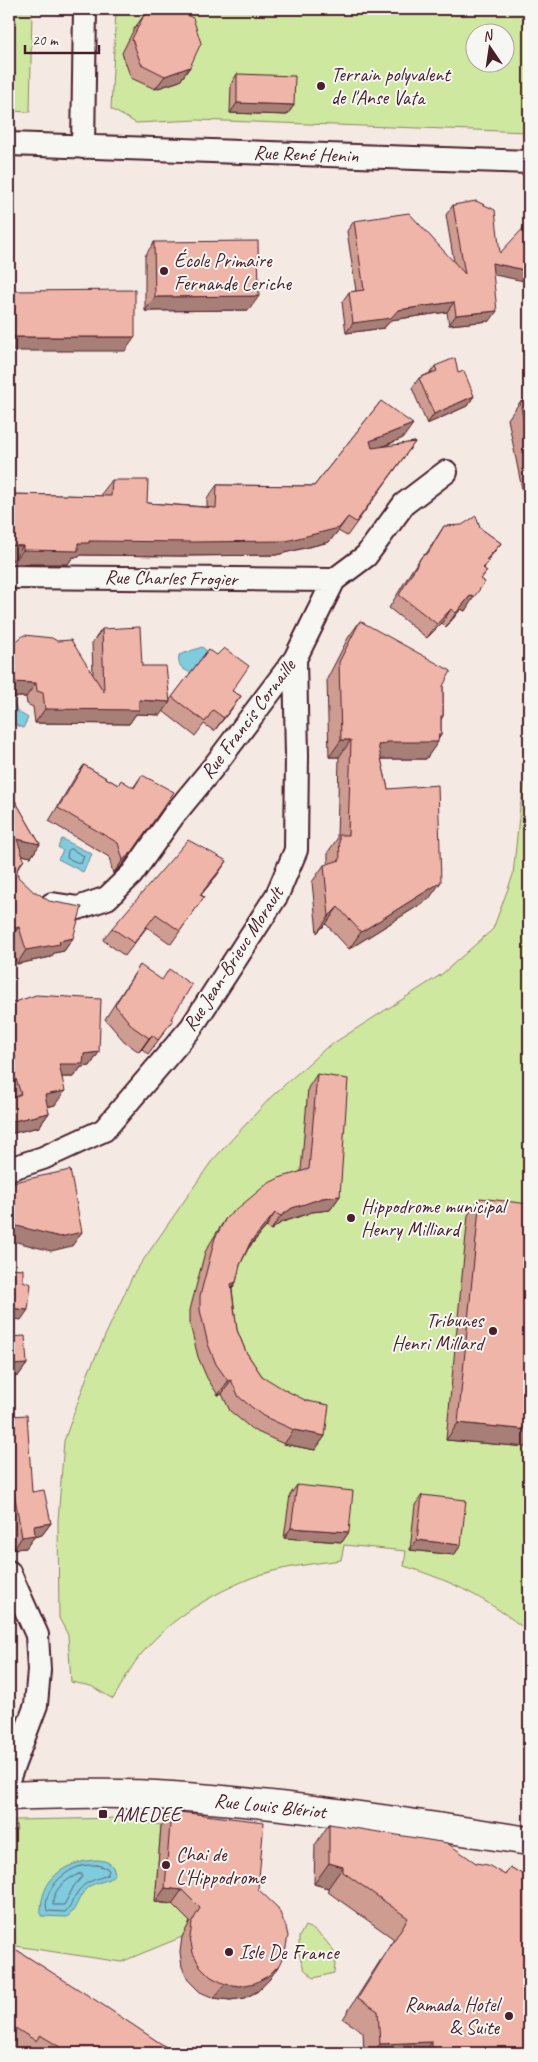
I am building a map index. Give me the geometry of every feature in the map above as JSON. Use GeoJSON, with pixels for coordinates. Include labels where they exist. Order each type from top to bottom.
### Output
{"type":"FeatureCollection","features":[{"type":"Feature","properties":{"kind":"street"},"geometry":{"type":"LineString","coordinates":[[83,146],[85,9]]}},
{"type":"Feature","properties":{"kind":"street","name":"Rue René Henin"},"geometry":{"type":"LineString","coordinates":[[9,144],[529,162]]}},
{"type":"Feature","properties":{"kind":"street","name":"Rue Francis Cornaille"},"geometry":{"type":"LineString","coordinates":[[34,894],[47,903],[78,908],[107,898],[132,874],[173,816],[215,765],[295,659],[334,580],[366,556],[404,504],[446,472]]}},
{"type":"Feature","properties":{"kind":"street","name":"Rue Charles Frogier"},"geometry":{"type":"LineString","coordinates":[[9,577],[334,580]]}},
{"type":"Feature","properties":{"kind":"street","name":"Rue Jean-Brieuc Morault"},"geometry":{"type":"LineString","coordinates":[[9,1169],[43,1158],[104,1130],[191,1028],[277,895],[296,850],[295,659]]}},
{"type":"Feature","properties":{"kind":"street"},"geometry":{"type":"LineString","coordinates":[[9,1572],[37,1635],[39,1670],[36,1705],[9,1777]]}},
{"type":"Feature","properties":{"kind":"street","name":"Rue Louis Blériot"},"geometry":{"type":"LineString","coordinates":[[9,1796],[93,1793],[172,1796],[350,1815],[529,1841]]}},
{"type":"Feature","properties":{"kind":"green space"},"geometry":{"type":"Polygon","coordinates":[[[9,9],[32,9],[30,112],[9,111],[9,9]]]}},
{"type":"Feature","properties":{"kind":"green space","name":"Terrain polyvalent de l'Anse Vata"},"geometry":{"type":"Polygon","coordinates":[[[116,9],[529,9],[529,132],[197,120],[136,123],[111,109],[116,9]]]}},
{"type":"Feature","properties":{"kind":"green space","name":"Hippodrome municipal Henry Milliard"},"geometry":{"type":"Polygon","coordinates":[[[529,764],[529,1632],[499,1610],[455,1585],[404,1566],[406,1551],[344,1545],[341,1560],[296,1566],[262,1574],[207,1599],[193,1608],[167,1628],[139,1656],[113,1699],[91,1686],[71,1682],[68,1635],[59,1618],[58,1521],[64,1441],[89,1371],[133,1275],[211,1162],[272,1096],[326,1048],[442,974],[493,929],[513,875],[520,807],[529,764]]]}},
{"type":"Feature","properties":{"kind":"green space"},"geometry":{"type":"Polygon","coordinates":[[[122,1818],[161,1825],[155,1902],[172,1904],[190,1922],[182,1937],[121,1962],[9,1945],[9,1831],[17,1830],[15,1820],[122,1818]]]}},
{"type":"Feature","properties":{"kind":"green space"},"geometry":{"type":"Polygon","coordinates":[[[305,1926],[319,1934],[336,1955],[334,1973],[314,1978],[304,1969],[299,1954],[299,1937],[305,1926]]]}},
{"type":"Feature","properties":{"kind":"water"},"geometry":{"type":"Polygon","coordinates":[[[202,647],[209,653],[191,673],[183,668],[179,662],[179,655],[202,647]]]}},
{"type":"Feature","properties":{"kind":"water"},"geometry":{"type":"Polygon","coordinates":[[[9,697],[12,697],[17,711],[28,718],[23,728],[9,722],[9,697]]]}},
{"type":"Feature","properties":{"kind":"water"},"geometry":{"type":"Polygon","coordinates":[[[62,839],[92,854],[83,872],[58,859],[63,851],[58,847],[62,839]]]}},
{"type":"Feature","properties":{"kind":"water"},"geometry":{"type":"Polygon","coordinates":[[[98,1860],[111,1865],[115,1873],[109,1879],[87,1888],[73,1911],[67,1917],[41,1916],[41,1903],[44,1892],[56,1874],[74,1864],[98,1860]]]}},
{"type":"Feature","properties":{"kind":"building"},"geometry":{"type":"Polygon","coordinates":[[[162,9],[174,9],[193,18],[201,43],[190,67],[165,76],[141,64],[132,39],[144,15],[162,9]]]}},
{"type":"Feature","properties":{"kind":"building"},"geometry":{"type":"Polygon","coordinates":[[[237,74],[295,76],[294,105],[237,103],[237,74]]]}},
{"type":"Feature","properties":{"kind":"building"},"geometry":{"type":"Polygon","coordinates":[[[476,201],[495,210],[500,253],[529,222],[529,271],[492,263],[497,311],[456,315],[454,302],[398,310],[391,318],[353,323],[349,292],[364,290],[354,221],[409,213],[465,274],[453,205],[476,201]]]}},
{"type":"Feature","properties":{"kind":"building"},"geometry":{"type":"Polygon","coordinates":[[[258,241],[259,296],[155,297],[154,242],[258,241]]]}},
{"type":"Feature","properties":{"kind":"building"},"geometry":{"type":"Polygon","coordinates":[[[135,290],[135,337],[9,337],[9,291],[135,290]]]}},
{"type":"Feature","properties":{"kind":"building"},"geometry":{"type":"Polygon","coordinates":[[[455,358],[458,373],[464,371],[474,396],[434,414],[419,378],[437,371],[435,366],[455,358]]]}},
{"type":"Feature","properties":{"kind":"building"},"geometry":{"type":"Polygon","coordinates":[[[529,400],[529,448],[520,402],[529,400]]]}},
{"type":"Feature","properties":{"kind":"building"},"geometry":{"type":"Polygon","coordinates":[[[381,401],[413,424],[370,441],[372,448],[415,442],[356,522],[348,517],[339,528],[286,541],[89,541],[89,543],[78,543],[78,551],[23,550],[23,546],[9,545],[9,494],[111,496],[112,480],[148,480],[147,503],[216,508],[217,485],[314,486],[381,401]]]}},
{"type":"Feature","properties":{"kind":"building"},"geometry":{"type":"Polygon","coordinates":[[[476,516],[480,528],[501,543],[486,560],[489,562],[483,568],[487,571],[480,579],[485,582],[474,597],[470,596],[456,613],[451,609],[437,624],[399,595],[422,556],[428,553],[444,526],[462,525],[476,516]]]}},
{"type":"Feature","properties":{"kind":"building"},"geometry":{"type":"Polygon","coordinates":[[[360,621],[451,671],[443,686],[443,716],[441,716],[441,735],[439,734],[438,742],[386,742],[386,744],[378,745],[388,789],[438,785],[441,882],[361,932],[338,907],[329,916],[324,865],[340,860],[339,835],[348,835],[351,740],[341,740],[339,662],[360,621]]]}},
{"type":"Feature","properties":{"kind":"building"},"geometry":{"type":"Polygon","coordinates":[[[140,627],[142,666],[166,666],[170,702],[139,700],[139,710],[45,709],[43,693],[37,691],[36,683],[9,682],[9,647],[24,635],[52,638],[57,641],[71,640],[104,692],[102,629],[140,627]]]}},
{"type":"Feature","properties":{"kind":"building"},"geometry":{"type":"Polygon","coordinates":[[[224,648],[249,666],[232,691],[241,696],[224,718],[213,710],[205,722],[172,697],[208,650],[217,655],[224,648]]]}},
{"type":"Feature","properties":{"kind":"building"},"geometry":{"type":"Polygon","coordinates":[[[84,765],[118,785],[121,780],[134,788],[142,775],[174,792],[132,852],[123,860],[118,843],[58,808],[84,765]]]}},
{"type":"Feature","properties":{"kind":"building"},"geometry":{"type":"Polygon","coordinates":[[[9,790],[40,844],[17,839],[24,860],[17,870],[18,877],[34,892],[49,901],[82,907],[73,938],[59,941],[60,944],[26,950],[19,927],[9,930],[9,790]]]}},
{"type":"Feature","properties":{"kind":"building"},"geometry":{"type":"Polygon","coordinates":[[[188,840],[227,861],[200,895],[204,897],[180,931],[156,914],[134,943],[112,928],[188,840]]]}},
{"type":"Feature","properties":{"kind":"building"},"geometry":{"type":"Polygon","coordinates":[[[140,965],[162,980],[169,969],[192,985],[171,1019],[173,1020],[158,1040],[152,1035],[149,1038],[133,1027],[115,1005],[140,965]]]}},
{"type":"Feature","properties":{"kind":"building"},"geometry":{"type":"Polygon","coordinates":[[[36,995],[101,999],[99,1052],[84,1054],[83,1064],[59,1064],[65,1091],[45,1095],[49,1113],[9,1122],[9,1100],[21,1094],[16,1079],[10,1081],[9,1078],[9,1004],[36,995]]]}},
{"type":"Feature","properties":{"kind":"building"},"geometry":{"type":"Polygon","coordinates":[[[317,1074],[348,1079],[340,1196],[322,1198],[292,1208],[281,1216],[275,1213],[250,1243],[240,1265],[236,1282],[231,1284],[237,1330],[246,1352],[262,1376],[307,1401],[329,1405],[325,1436],[294,1430],[263,1416],[239,1397],[231,1380],[228,1381],[216,1364],[208,1344],[200,1310],[200,1296],[215,1238],[226,1218],[267,1184],[279,1178],[309,1169],[317,1074]]]}},
{"type":"Feature","properties":{"kind":"building"},"geometry":{"type":"Polygon","coordinates":[[[70,1170],[82,1232],[60,1237],[9,1224],[9,1183],[70,1170]]]}},
{"type":"Feature","properties":{"kind":"building","name":"Tribunes Henri Millard"},"geometry":{"type":"Polygon","coordinates":[[[480,1198],[529,1204],[529,1430],[458,1423],[480,1198]]]}},
{"type":"Feature","properties":{"kind":"building"},"geometry":{"type":"Polygon","coordinates":[[[9,1268],[23,1269],[23,1281],[31,1284],[28,1310],[9,1308],[9,1268]]]}},
{"type":"Feature","properties":{"kind":"building"},"geometry":{"type":"Polygon","coordinates":[[[25,1336],[27,1364],[10,1365],[12,1416],[27,1415],[32,1492],[44,1490],[51,1523],[34,1526],[35,1535],[22,1537],[9,1464],[9,1337],[25,1336]]]}},
{"type":"Feature","properties":{"kind":"building"},"geometry":{"type":"Polygon","coordinates":[[[297,1485],[353,1491],[349,1532],[291,1528],[297,1485]]]}},
{"type":"Feature","properties":{"kind":"building"},"geometry":{"type":"Polygon","coordinates":[[[422,1495],[466,1500],[461,1545],[417,1540],[422,1495]]]}},
{"type":"Feature","properties":{"kind":"building"},"geometry":{"type":"Polygon","coordinates":[[[171,1811],[264,1822],[258,1889],[278,1908],[288,1936],[285,1952],[279,1965],[268,1976],[255,1983],[240,1986],[225,1984],[211,1977],[200,1966],[193,1953],[190,1938],[192,1922],[200,1908],[182,1890],[165,1888],[171,1811]]]}},
{"type":"Feature","properties":{"kind":"building"},"geometry":{"type":"Polygon","coordinates":[[[329,1824],[447,1843],[476,1863],[488,1865],[505,1875],[510,1867],[524,1875],[526,1871],[529,1872],[529,2053],[432,2053],[432,2042],[380,2044],[378,2011],[358,1998],[408,1918],[343,1872],[343,1867],[329,1863],[329,1824]]]}},
{"type":"Feature","properties":{"kind":"building"},"geometry":{"type":"Polygon","coordinates":[[[9,1945],[175,2053],[70,2053],[40,2035],[36,2041],[9,2024],[9,1945]]]}},
{"type":"Feature","properties":{"kind":"place","name":"Terrain polyvalent de l'Anse Vata"},"geometry":{"type":"Point","coordinates":[321,86]}},
{"type":"Feature","properties":{"kind":"place","name":"École Primaire Fernande Leriche"},"geometry":{"type":"Point","coordinates":[164,271]}},
{"type":"Feature","properties":{"kind":"place","name":"Hippodrome municipal Henry Milliard"},"geometry":{"type":"Point","coordinates":[351,1218]}},
{"type":"Feature","properties":{"kind":"place","name":"Tribunes Henri Millard"},"geometry":{"type":"Point","coordinates":[493,1331]}},
{"type":"Feature","properties":{"kind":"place","name":"AMEDEE"},"geometry":{"type":"Point","coordinates":[103,1814]}},
{"type":"Feature","properties":{"kind":"place","name":"Chai de L'Hippodrome"},"geometry":{"type":"Point","coordinates":[166,1865]}},
{"type":"Feature","properties":{"kind":"place","name":"Isle De France"},"geometry":{"type":"Point","coordinates":[229,1952]}},
{"type":"Feature","properties":{"kind":"place","name":"Ramada Hotel & Suite"},"geometry":{"type":"Point","coordinates":[509,2016]}}]}
